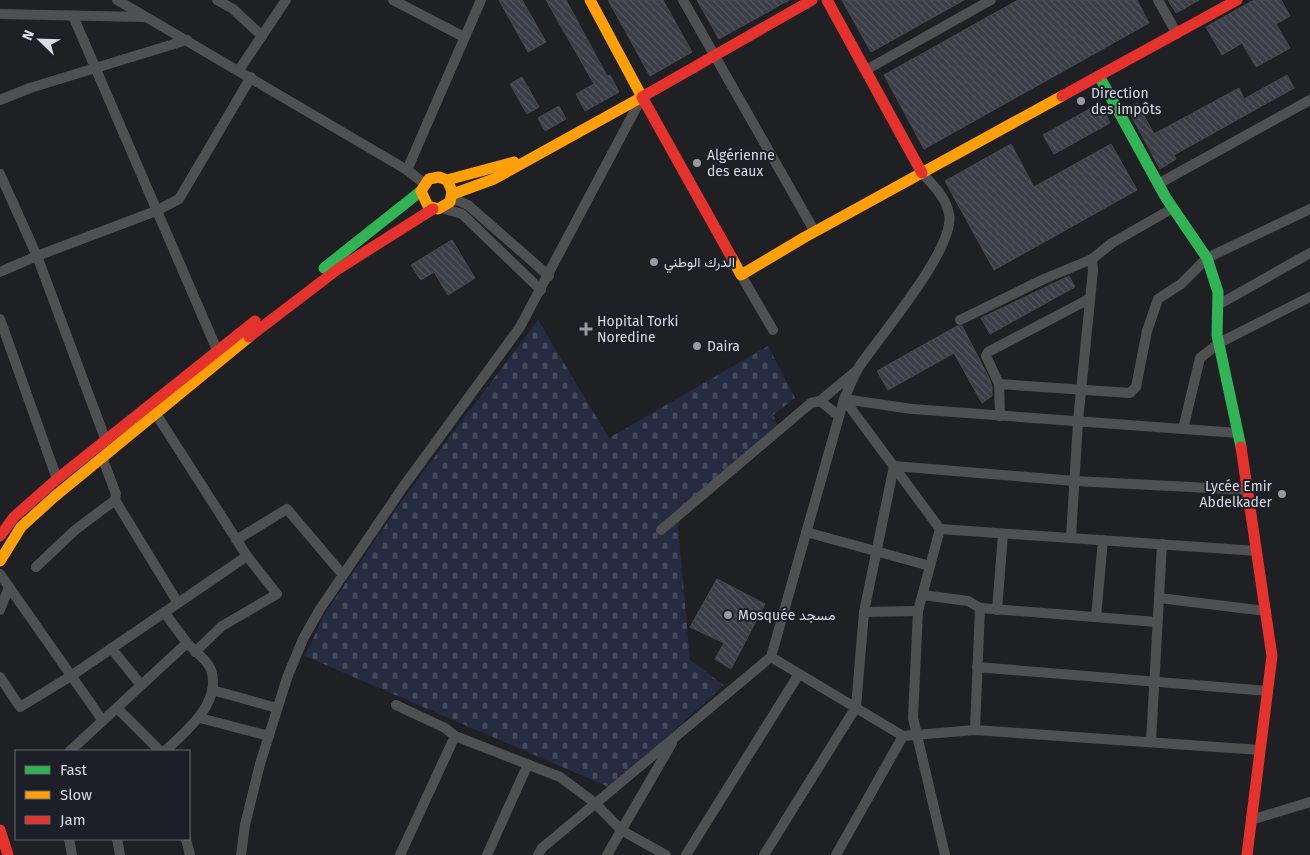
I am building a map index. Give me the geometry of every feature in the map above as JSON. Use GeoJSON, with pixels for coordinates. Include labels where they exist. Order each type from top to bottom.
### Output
{"type":"FeatureCollection","features":[{"type":"Feature","properties":{"kind":"street"},"geometry":{"type":"LineString","coordinates":[[217,0],[233,9],[262,36]]}},
{"type":"Feature","properties":{"kind":"street"},"geometry":{"type":"LineString","coordinates":[[239,70],[286,0]]}},
{"type":"Feature","properties":{"kind":"street"},"geometry":{"type":"LineString","coordinates":[[393,0],[464,37]]}},
{"type":"Feature","properties":{"kind":"street"},"geometry":{"type":"LineString","coordinates":[[408,170],[481,0]]}},
{"type":"Feature","properties":{"kind":"street"},"geometry":{"type":"LineString","coordinates":[[590,0],[642,97],[773,330]]}},
{"type":"Feature","properties":{"kind":"street"},"geometry":{"type":"LineString","coordinates":[[683,0],[814,232]]}},
{"type":"Feature","properties":{"kind":"street"},"geometry":{"type":"LineString","coordinates":[[0,561],[21,527],[54,497],[266,323],[338,269],[438,208],[452,196],[494,179],[523,160],[642,97],[714,54],[812,0]]}},
{"type":"Feature","properties":{"kind":"street"},"geometry":{"type":"LineString","coordinates":[[538,855],[542,848],[771,657],[844,399],[858,369],[935,261],[946,235],[950,215],[940,192],[922,173],[827,0]]}},
{"type":"Feature","properties":{"kind":"street"},"geometry":{"type":"LineString","coordinates":[[866,70],[977,3],[991,0]]}},
{"type":"Feature","properties":{"kind":"street"},"geometry":{"type":"LineString","coordinates":[[1158,0],[1176,34]]}},
{"type":"Feature","properties":{"kind":"street"},"geometry":{"type":"LineString","coordinates":[[741,275],[814,232],[1237,0]]}},
{"type":"Feature","properties":{"kind":"street"},"geometry":{"type":"LineString","coordinates":[[122,1],[408,170],[423,187],[425,204],[462,214],[541,290]]}},
{"type":"Feature","properties":{"kind":"street"},"geometry":{"type":"LineString","coordinates":[[0,14],[147,17]]}},
{"type":"Feature","properties":{"kind":"street"},"geometry":{"type":"LineString","coordinates":[[73,16],[217,350]]}},
{"type":"Feature","properties":{"kind":"street"},"geometry":{"type":"LineString","coordinates":[[0,100],[187,40]]}},
{"type":"Feature","properties":{"kind":"street"},"geometry":{"type":"LineString","coordinates":[[0,272],[36,256],[156,210],[179,199],[251,76]]}},
{"type":"Feature","properties":{"kind":"street"},"geometry":{"type":"LineString","coordinates":[[1099,76],[1158,184],[1207,258],[1218,292],[1219,343],[1238,433],[1272,656],[1246,855]]}},
{"type":"Feature","properties":{"kind":"street"},"geometry":{"type":"LineString","coordinates":[[240,855],[245,825],[277,708],[302,639],[403,487],[520,327],[549,276],[642,97]]}},
{"type":"Feature","properties":{"kind":"street"},"geometry":{"type":"LineString","coordinates":[[1158,184],[1310,100]]}},
{"type":"Feature","properties":{"kind":"street"},"geometry":{"type":"LineString","coordinates":[[0,536],[14,517],[58,479],[217,350],[348,251],[435,177],[446,180],[500,164],[523,160]]}},
{"type":"Feature","properties":{"kind":"street"},"geometry":{"type":"LineString","coordinates":[[0,174],[36,256],[106,441]]}},
{"type":"Feature","properties":{"kind":"street"},"geometry":{"type":"LineString","coordinates":[[446,180],[451,186],[452,196]]}},
{"type":"Feature","properties":{"kind":"street"},"geometry":{"type":"LineString","coordinates":[[452,196],[468,205],[549,276]]}},
{"type":"Feature","properties":{"kind":"street"},"geometry":{"type":"LineString","coordinates":[[960,320],[1044,279],[1092,260],[1112,243],[1173,208]]}},
{"type":"Feature","properties":{"kind":"street"},"geometry":{"type":"LineString","coordinates":[[999,384],[1125,393],[1133,391],[1146,331],[1158,299],[1181,284],[1207,258],[1310,209]]}},
{"type":"Feature","properties":{"kind":"street"},"geometry":{"type":"LineString","coordinates":[[1218,305],[1310,254]]}},
{"type":"Feature","properties":{"kind":"street"},"geometry":{"type":"LineString","coordinates":[[1071,538],[1080,390],[1093,270],[1092,260]]}},
{"type":"Feature","properties":{"kind":"street"},"geometry":{"type":"LineString","coordinates":[[1183,429],[1197,363],[1205,354],[1219,343],[1310,297]]}},
{"type":"Feature","properties":{"kind":"street"},"geometry":{"type":"LineString","coordinates":[[1000,416],[999,384],[986,356],[988,352],[1089,299]]}},
{"type":"Feature","properties":{"kind":"street"},"geometry":{"type":"LineString","coordinates":[[0,319],[58,479]]}},
{"type":"Feature","properties":{"kind":"street"},"geometry":{"type":"LineString","coordinates":[[661,530],[812,403],[820,400],[858,369]]}},
{"type":"Feature","properties":{"kind":"street"},"geometry":{"type":"LineString","coordinates":[[844,399],[912,410],[1238,433]]}},
{"type":"Feature","properties":{"kind":"street"},"geometry":{"type":"LineString","coordinates":[[844,399],[940,529],[1256,551]]}},
{"type":"Feature","properties":{"kind":"street"},"geometry":{"type":"LineString","coordinates":[[820,400],[839,416]]}},
{"type":"Feature","properties":{"kind":"street"},"geometry":{"type":"LineString","coordinates":[[156,414],[236,540],[277,594],[222,626],[195,652]]}},
{"type":"Feature","properties":{"kind":"street"},"geometry":{"type":"LineString","coordinates":[[102,457],[116,494],[115,500],[178,603]]}},
{"type":"Feature","properties":{"kind":"street"},"geometry":{"type":"LineString","coordinates":[[894,466],[1074,481],[1247,490]]}},
{"type":"Feature","properties":{"kind":"street"},"geometry":{"type":"LineString","coordinates":[[764,855],[856,708],[864,612],[894,466]]}},
{"type":"Feature","properties":{"kind":"street"},"geometry":{"type":"LineString","coordinates":[[36,567],[74,531],[115,500]]}},
{"type":"Feature","properties":{"kind":"street"},"geometry":{"type":"LineString","coordinates":[[236,540],[287,509],[343,575]]}},
{"type":"Feature","properties":{"kind":"street"},"geometry":{"type":"LineString","coordinates":[[940,529],[918,611],[913,718],[915,735],[945,855]]}},
{"type":"Feature","properties":{"kind":"street"},"geometry":{"type":"LineString","coordinates":[[806,532],[930,566]]}},
{"type":"Feature","properties":{"kind":"street"},"geometry":{"type":"LineString","coordinates":[[998,610],[1003,534]]}},
{"type":"Feature","properties":{"kind":"street"},"geometry":{"type":"LineString","coordinates":[[1096,618],[1103,540]]}},
{"type":"Feature","properties":{"kind":"street"},"geometry":{"type":"LineString","coordinates":[[1151,742],[1162,544]]}},
{"type":"Feature","properties":{"kind":"street"},"geometry":{"type":"LineString","coordinates":[[0,677],[20,707],[71,676],[247,556]]}},
{"type":"Feature","properties":{"kind":"street"},"geometry":{"type":"LineString","coordinates":[[0,574],[103,721]]}},
{"type":"Feature","properties":{"kind":"street"},"geometry":{"type":"LineString","coordinates":[[0,610],[9,587]]}},
{"type":"Feature","properties":{"kind":"street"},"geometry":{"type":"LineString","coordinates":[[923,595],[968,601],[980,608],[1157,622]]}},
{"type":"Feature","properties":{"kind":"street"},"geometry":{"type":"LineString","coordinates":[[1159,598],[1266,611]]}},
{"type":"Feature","properties":{"kind":"street"},"geometry":{"type":"LineString","coordinates":[[975,730],[980,608]]}},
{"type":"Feature","properties":{"kind":"street"},"geometry":{"type":"LineString","coordinates":[[864,612],[918,611]]}},
{"type":"Feature","properties":{"kind":"street"},"geometry":{"type":"LineString","coordinates":[[164,612],[187,643],[211,669],[212,690],[200,718],[166,750]]}},
{"type":"Feature","properties":{"kind":"street"},"geometry":{"type":"LineString","coordinates":[[71,750],[187,643]]}},
{"type":"Feature","properties":{"kind":"street"},"geometry":{"type":"LineString","coordinates":[[111,648],[142,685]]}},
{"type":"Feature","properties":{"kind":"street"},"geometry":{"type":"LineString","coordinates":[[771,657],[903,736],[975,730],[1260,750]]}},
{"type":"Feature","properties":{"kind":"street"},"geometry":{"type":"LineString","coordinates":[[977,667],[1268,691]]}},
{"type":"Feature","properties":{"kind":"street"},"geometry":{"type":"LineString","coordinates":[[686,855],[799,674]]}},
{"type":"Feature","properties":{"kind":"street"},"geometry":{"type":"LineString","coordinates":[[212,690],[277,708]]}},
{"type":"Feature","properties":{"kind":"street"},"geometry":{"type":"LineString","coordinates":[[396,706],[444,728],[455,736],[560,777],[596,803],[621,830],[666,855]]}},
{"type":"Feature","properties":{"kind":"street"},"geometry":{"type":"LineString","coordinates":[[117,708],[159,750]]}},
{"type":"Feature","properties":{"kind":"street"},"geometry":{"type":"LineString","coordinates":[[200,718],[269,736]]}},
{"type":"Feature","properties":{"kind":"street"},"geometry":{"type":"LineString","coordinates":[[400,855],[455,736]]}},
{"type":"Feature","properties":{"kind":"street"},"geometry":{"type":"LineString","coordinates":[[607,855],[676,736]]}},
{"type":"Feature","properties":{"kind":"street"},"geometry":{"type":"LineString","coordinates":[[836,855],[903,736]]}},
{"type":"Feature","properties":{"kind":"street"},"geometry":{"type":"LineString","coordinates":[[487,855],[528,764]]}},
{"type":"Feature","properties":{"kind":"street"},"geometry":{"type":"LineString","coordinates":[[1251,820],[1310,802]]}},
{"type":"Feature","properties":{"kind":"street"},"geometry":{"type":"LineString","coordinates":[[0,830],[8,855]]}},
{"type":"Feature","properties":{"kind":"street"},"geometry":{"type":"LineString","coordinates":[[69,840],[72,855]]}},
{"type":"Feature","properties":{"kind":"street"},"geometry":{"type":"LineString","coordinates":[[117,840],[120,855]]}},
{"type":"Feature","properties":{"kind":"street"},"geometry":{"type":"LineString","coordinates":[[186,840],[190,855]]}},
{"type":"Feature","properties":{"kind":"green space"},"geometry":{"type":"Polygon","coordinates":[[[538,320],[609,438],[768,346],[795,398],[773,415],[779,429],[683,512],[678,526],[690,660],[724,685],[611,788],[305,656],[324,615],[406,495],[538,320]]]}},
{"type":"Feature","properties":{"kind":"building"},"geometry":{"type":"Polygon","coordinates":[[[499,0],[522,0],[546,42],[528,52],[499,0]]]}},
{"type":"Feature","properties":{"kind":"building"},"geometry":{"type":"Polygon","coordinates":[[[546,0],[566,0],[607,76],[610,75],[619,92],[585,111],[576,94],[594,84],[546,0]]]}},
{"type":"Feature","properties":{"kind":"building"},"geometry":{"type":"Polygon","coordinates":[[[608,0],[663,0],[692,52],[650,76],[608,0]]]}},
{"type":"Feature","properties":{"kind":"building"},"geometry":{"type":"Polygon","coordinates":[[[697,0],[789,0],[719,39],[697,0]]]}},
{"type":"Feature","properties":{"kind":"building"},"geometry":{"type":"Polygon","coordinates":[[[842,0],[964,0],[871,52],[842,0]]]}},
{"type":"Feature","properties":{"kind":"building"},"geometry":{"type":"Polygon","coordinates":[[[1018,0],[1137,0],[1149,23],[924,149],[884,75],[1018,0]]]}},
{"type":"Feature","properties":{"kind":"building"},"geometry":{"type":"Polygon","coordinates":[[[1168,0],[1199,0],[1176,13],[1168,0]]]}},
{"type":"Feature","properties":{"kind":"building"},"geometry":{"type":"Polygon","coordinates":[[[1254,0],[1281,0],[1290,16],[1276,24],[1290,48],[1256,67],[1242,43],[1222,55],[1206,27],[1254,0]]]}},
{"type":"Feature","properties":{"kind":"building"},"geometry":{"type":"Polygon","coordinates":[[[1287,75],[1294,88],[1174,155],[1176,159],[1160,169],[1127,108],[1137,103],[1154,134],[1239,88],[1244,99],[1287,75]]]}},
{"type":"Feature","properties":{"kind":"building"},"geometry":{"type":"Polygon","coordinates":[[[522,77],[539,107],[527,114],[510,84],[522,77]]]}},
{"type":"Feature","properties":{"kind":"building"},"geometry":{"type":"Polygon","coordinates":[[[1100,103],[1110,123],[1054,154],[1043,135],[1100,103]]]}},
{"type":"Feature","properties":{"kind":"building"},"geometry":{"type":"Polygon","coordinates":[[[559,106],[566,119],[545,131],[538,118],[559,106]]]}},
{"type":"Feature","properties":{"kind":"building"},"geometry":{"type":"Polygon","coordinates":[[[1011,144],[1034,187],[1111,144],[1137,190],[994,270],[945,181],[1011,144]]]}},
{"type":"Feature","properties":{"kind":"building"},"geometry":{"type":"Polygon","coordinates":[[[452,240],[475,278],[448,295],[434,272],[421,280],[411,265],[452,240]]]}},
{"type":"Feature","properties":{"kind":"building"},"geometry":{"type":"Polygon","coordinates":[[[1069,276],[1075,287],[990,334],[981,318],[1069,276]]]}},
{"type":"Feature","properties":{"kind":"building"},"geometry":{"type":"Polygon","coordinates":[[[957,326],[962,326],[988,376],[992,386],[992,396],[982,403],[954,353],[888,390],[877,371],[957,326]]]}},
{"type":"Feature","properties":{"kind":"building","name":"Mosquée مسجد"},"geometry":{"type":"Polygon","coordinates":[[[717,579],[765,604],[731,669],[715,659],[724,643],[690,627],[717,579]]]}},
{"type":"Feature","properties":{"kind":"traffic: fast"},"geometry":{"type":"LineString","coordinates":[[1099,76],[1166,198],[1207,258],[1218,292],[1217,335],[1241,447]]}},
{"type":"Feature","properties":{"kind":"traffic: fast"},"geometry":{"type":"LineString","coordinates":[[324,268],[421,191]]}},
{"type":"Feature","properties":{"kind":"traffic: slow"},"geometry":{"type":"LineString","coordinates":[[453,194],[494,179],[642,97],[590,0]]}},
{"type":"Feature","properties":{"kind":"traffic: slow"},"geometry":{"type":"LineString","coordinates":[[732,258],[741,275],[805,237],[1062,96]]}},
{"type":"Feature","properties":{"kind":"traffic: slow"},"geometry":{"type":"LineString","coordinates":[[447,180],[452,191],[450,202],[438,209],[428,206],[421,191],[429,179],[439,177],[447,180],[514,162]]}},
{"type":"Feature","properties":{"kind":"traffic: slow"},"geometry":{"type":"LineString","coordinates":[[0,561],[21,527],[54,497],[249,337]]}},
{"type":"Feature","properties":{"kind":"traffic: jam"},"geometry":{"type":"LineString","coordinates":[[732,258],[642,97],[812,0]]}},
{"type":"Feature","properties":{"kind":"traffic: jam"},"geometry":{"type":"LineString","coordinates":[[827,0],[922,173]]}},
{"type":"Feature","properties":{"kind":"traffic: jam"},"geometry":{"type":"LineString","coordinates":[[1062,96],[1237,0]]}},
{"type":"Feature","properties":{"kind":"traffic: jam"},"geometry":{"type":"LineString","coordinates":[[249,337],[338,269],[433,209]]}},
{"type":"Feature","properties":{"kind":"traffic: jam"},"geometry":{"type":"LineString","coordinates":[[0,536],[14,517],[57,479],[255,321]]}},
{"type":"Feature","properties":{"kind":"traffic: jam"},"geometry":{"type":"LineString","coordinates":[[1241,447],[1272,656],[1247,855]]}},
{"type":"Feature","properties":{"kind":"traffic: jam"},"geometry":{"type":"LineString","coordinates":[[0,830],[8,855]]}},
{"type":"Feature","properties":{"kind":"place","name":"Direction des impôts"},"geometry":{"type":"Point","coordinates":[1081,101]}},
{"type":"Feature","properties":{"kind":"place","name":"Algérienne des eaux"},"geometry":{"type":"Point","coordinates":[697,163]}},
{"type":"Feature","properties":{"kind":"place","name":"الدرك الوطني"},"geometry":{"type":"Point","coordinates":[654,262]}},
{"type":"Feature","properties":{"kind":"place","name":"Hopital Torki Noredine"},"geometry":{"type":"Point","coordinates":[586,329]}},
{"type":"Feature","properties":{"kind":"place","name":"Daira"},"geometry":{"type":"Point","coordinates":[697,346]}},
{"type":"Feature","properties":{"kind":"place","name":"Lycée Emir Abdelkader"},"geometry":{"type":"Point","coordinates":[1282,494]}},
{"type":"Feature","properties":{"kind":"place","name":"Mosquée مسجد"},"geometry":{"type":"Point","coordinates":[728,615]}}]}
